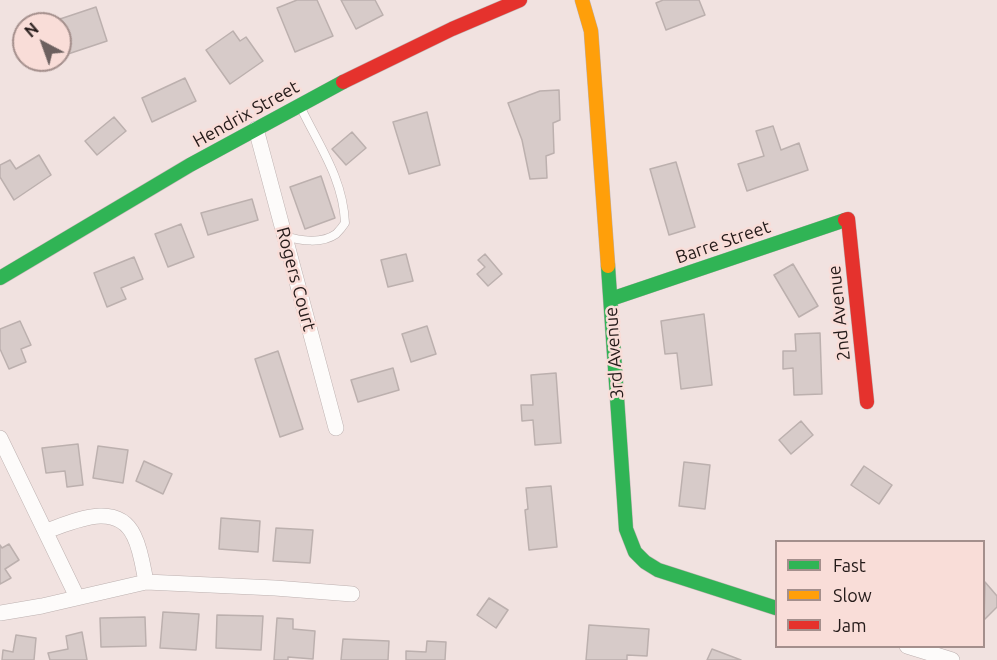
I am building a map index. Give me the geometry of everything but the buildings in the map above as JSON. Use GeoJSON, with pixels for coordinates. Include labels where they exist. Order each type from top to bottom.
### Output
{"type":"FeatureCollection","features":[{"type":"Feature","properties":{"kind":"street","name":"Hendrix Street"},"geometry":{"type":"LineString","coordinates":[[0,278],[143,191],[300,105],[393,56],[520,0]]}},
{"type":"Feature","properties":{"kind":"street","name":"3rd Avenue"},"geometry":{"type":"LineString","coordinates":[[582,0],[591,31],[626,530],[630,544],[638,557],[666,574],[775,607]]}},
{"type":"Feature","properties":{"kind":"street","name":"Rogers Court"},"geometry":{"type":"LineString","coordinates":[[256,129],[336,428]]}},
{"type":"Feature","properties":{"kind":"street","name":"Barre Street"},"geometry":{"type":"LineString","coordinates":[[611,299],[848,219]]}},
{"type":"Feature","properties":{"kind":"street","name":"2nd Avenue"},"geometry":{"type":"LineString","coordinates":[[848,219],[867,402]]}},
{"type":"Feature","properties":{"kind":"street"},"geometry":{"type":"LineString","coordinates":[[0,438],[77,597]]}},
{"type":"Feature","properties":{"kind":"street"},"geometry":{"type":"LineString","coordinates":[[46,531],[87,517],[106,516],[127,525],[133,534],[146,582]]}},
{"type":"Feature","properties":{"kind":"street"},"geometry":{"type":"LineString","coordinates":[[0,613],[42,606],[146,582],[352,594]]}},
{"type":"Feature","properties":{"kind":"street"},"geometry":{"type":"LineString","coordinates":[[913,648],[952,660]]}},
{"type":"Feature","properties":{"kind":"lane"},"geometry":{"type":"LineString","coordinates":[[285,236],[299,241],[319,239],[336,234],[345,223],[344,201],[337,176],[300,105]]}},
{"type":"Feature","properties":{"kind":"traffic: fast"},"geometry":{"type":"LineString","coordinates":[[0,278],[190,165],[343,82]]}},
{"type":"Feature","properties":{"kind":"traffic: fast"},"geometry":{"type":"LineString","coordinates":[[611,299],[845,220]]}},
{"type":"Feature","properties":{"kind":"traffic: fast"},"geometry":{"type":"LineString","coordinates":[[608,266],[626,529],[635,552],[658,570],[775,608]]}},
{"type":"Feature","properties":{"kind":"traffic: slow"},"geometry":{"type":"LineString","coordinates":[[582,0],[591,31],[608,266]]}},
{"type":"Feature","properties":{"kind":"traffic: jam"},"geometry":{"type":"LineString","coordinates":[[343,82],[452,29],[520,0]]}},
{"type":"Feature","properties":{"kind":"traffic: jam"},"geometry":{"type":"LineString","coordinates":[[845,220],[848,219],[867,402]]}}]}
